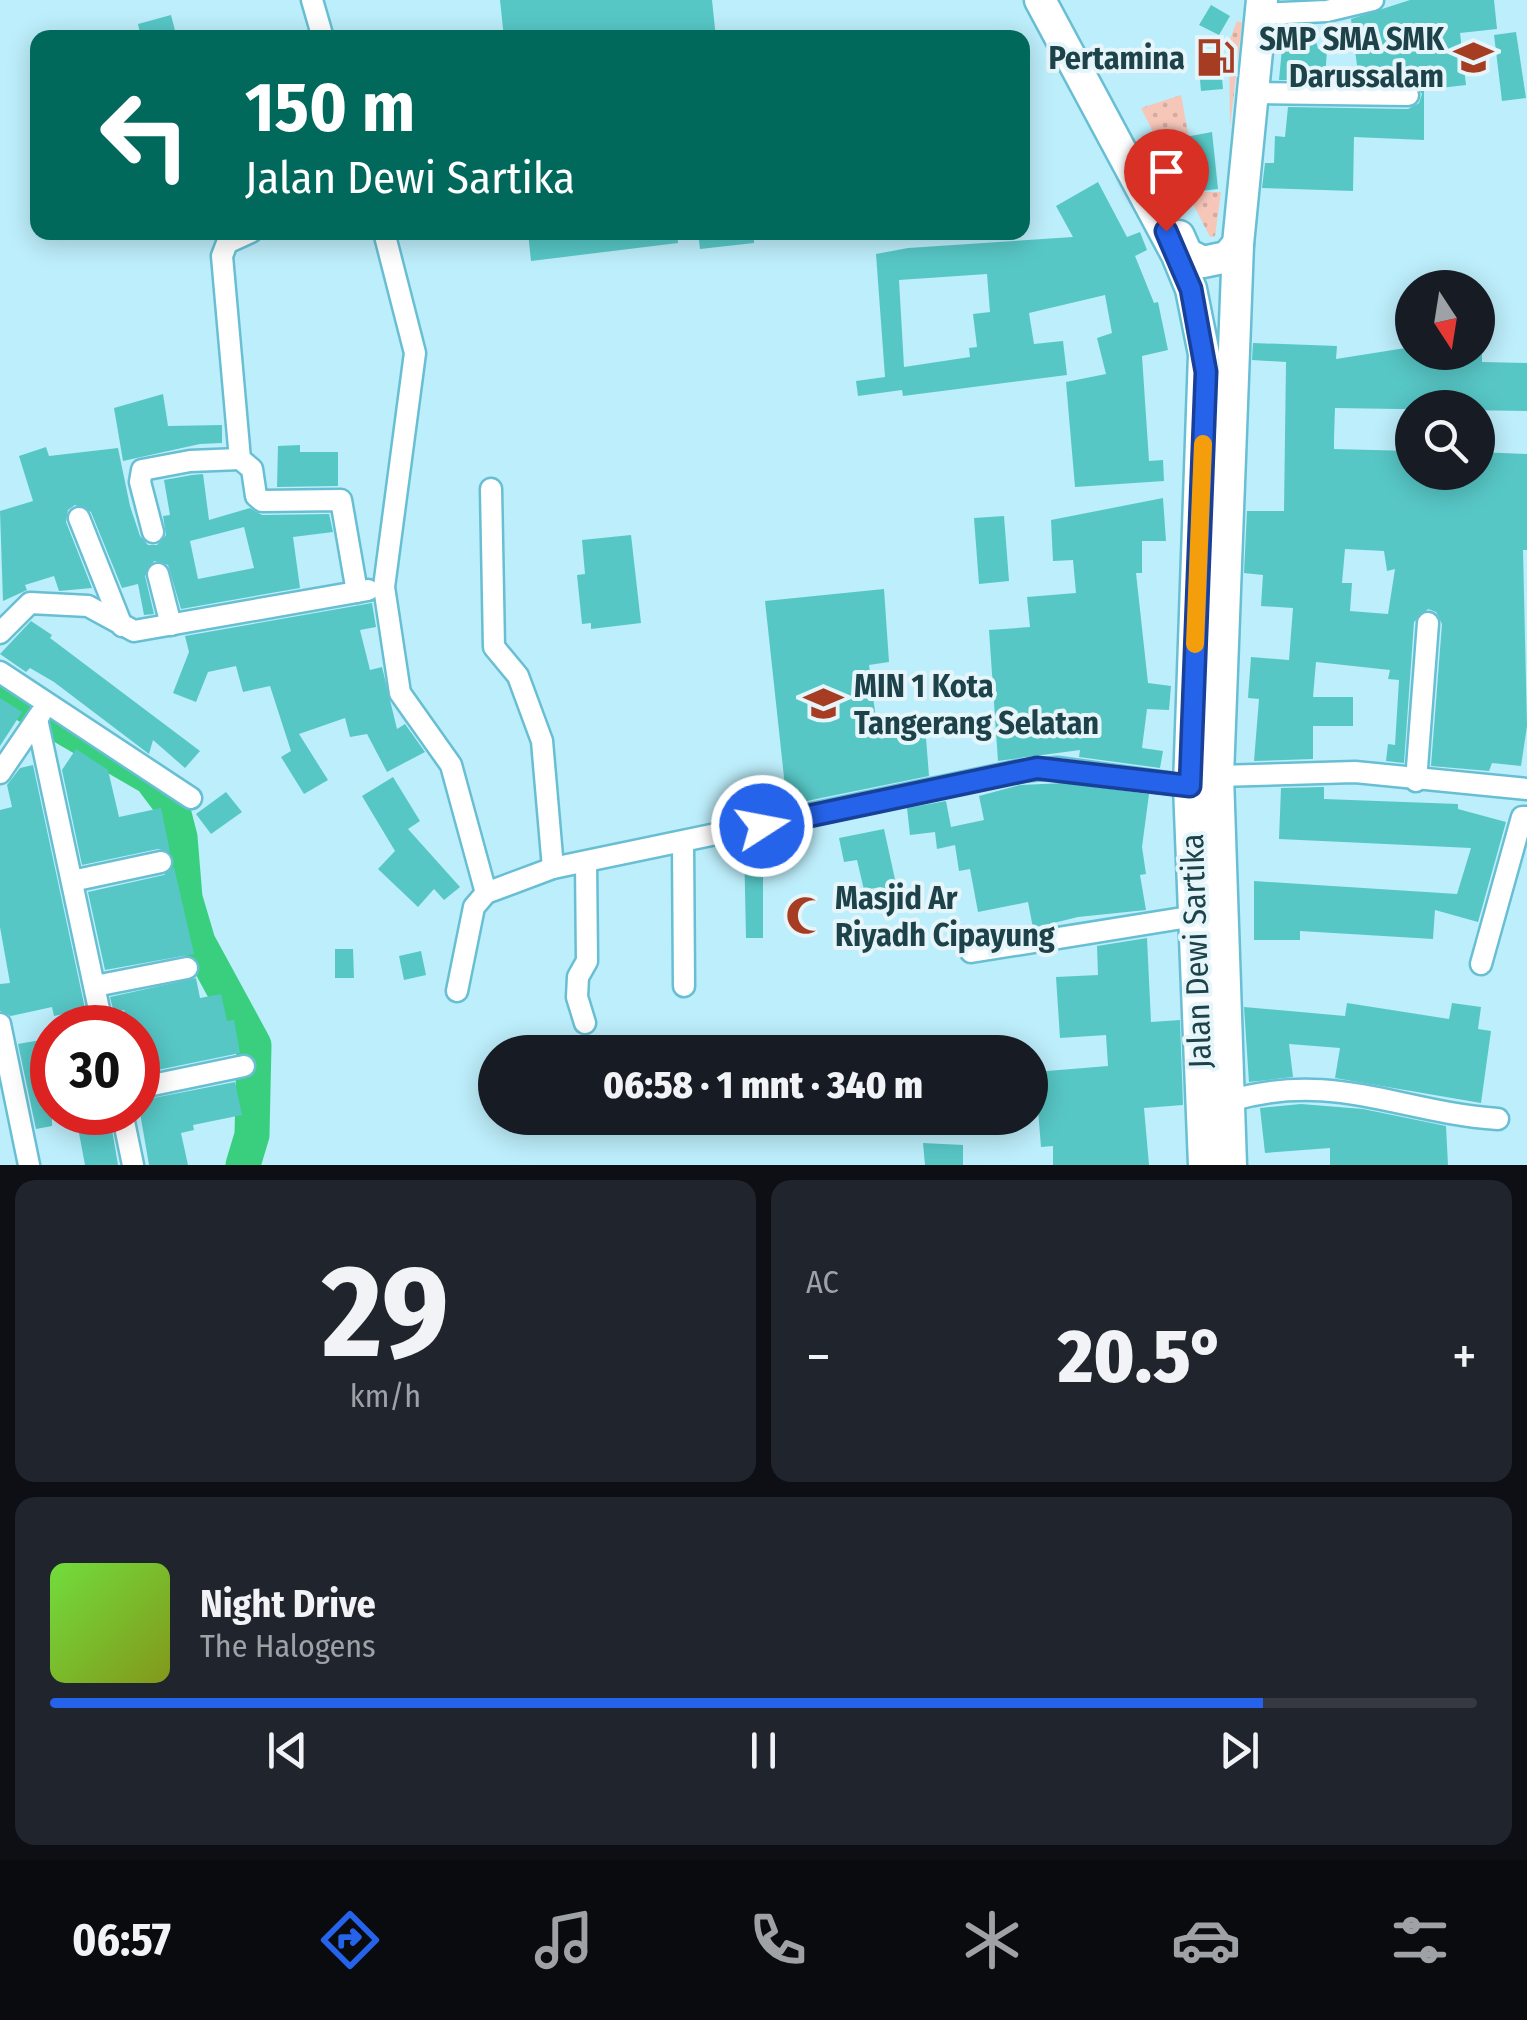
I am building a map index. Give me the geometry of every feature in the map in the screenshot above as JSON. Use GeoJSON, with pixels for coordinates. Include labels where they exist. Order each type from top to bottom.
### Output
{"type":"FeatureCollection","features":[{"type":"Feature","properties":{"kind":"highway"},"geometry":{"type":"LineString","coordinates":[[1040,0],[1154,208],[1175,228],[1186,254],[1197,260],[1227,257],[1238,244]]}},
{"type":"Feature","properties":{"kind":"highway","name":"Jalan Dewi Sartika"},"geometry":{"type":"LineString","coordinates":[[1204,1165],[1195,916],[1238,244],[1262,7]]}},
{"type":"Feature","properties":{"kind":"highway","name":"Jalan Dewi Sartika"},"geometry":{"type":"LineString","coordinates":[[1154,208],[1191,289],[1206,372],[1204,794],[1231,1165]]}},
{"type":"Feature","properties":{"kind":"street"},"geometry":{"type":"LineString","coordinates":[[312,0],[321,30]]}},
{"type":"Feature","properties":{"kind":"street"},"geometry":{"type":"LineString","coordinates":[[1262,7],[1327,11],[1373,0]]}},
{"type":"Feature","properties":{"kind":"street"},"geometry":{"type":"LineString","coordinates":[[1254,93],[1408,95]]}},
{"type":"Feature","properties":{"kind":"street"},"geometry":{"type":"LineString","coordinates":[[234,240],[227,243],[222,256],[240,458],[252,469],[258,500],[341,500],[358,592]]}},
{"type":"Feature","properties":{"kind":"street"},"geometry":{"type":"LineString","coordinates":[[386,240],[415,353],[384,587],[400,693],[451,764],[486,893]]}},
{"type":"Feature","properties":{"kind":"street"},"geometry":{"type":"LineString","coordinates":[[154,532],[140,482],[142,470],[190,461],[240,458]]}},
{"type":"Feature","properties":{"kind":"street"},"geometry":{"type":"LineString","coordinates":[[490,490],[496,554],[494,648],[518,676],[533,706],[542,742],[553,868]]}},
{"type":"Feature","properties":{"kind":"street"},"geometry":{"type":"LineString","coordinates":[[79,518],[122,628]]}},
{"type":"Feature","properties":{"kind":"street"},"geometry":{"type":"LineString","coordinates":[[158,574],[171,625]]}},
{"type":"Feature","properties":{"kind":"street"},"geometry":{"type":"LineString","coordinates":[[0,634],[22,608],[41,603],[88,606],[122,628],[134,631],[384,587]]}},
{"type":"Feature","properties":{"kind":"street"},"geometry":{"type":"LineString","coordinates":[[1416,781],[1428,624]]}},
{"type":"Feature","properties":{"kind":"street"},"geometry":{"type":"LineString","coordinates":[[0,672],[41,713],[191,798]]}},
{"type":"Feature","properties":{"kind":"street"},"geometry":{"type":"LineString","coordinates":[[0,773],[41,713]]}},
{"type":"Feature","properties":{"kind":"street"},"geometry":{"type":"LineString","coordinates":[[41,713],[99,1005]]}},
{"type":"Feature","properties":{"kind":"street"},"geometry":{"type":"LineString","coordinates":[[456,991],[472,913],[486,893],[553,868],[1018,770],[1058,768],[1204,794],[1355,772],[1527,789]]}},
{"type":"Feature","properties":{"kind":"street"},"geometry":{"type":"LineString","coordinates":[[1482,964],[1522,817],[1527,816]]}},
{"type":"Feature","properties":{"kind":"street"},"geometry":{"type":"LineString","coordinates":[[684,842],[684,986]]}},
{"type":"Feature","properties":{"kind":"street"},"geometry":{"type":"LineString","coordinates":[[72,881],[161,862]]}},
{"type":"Feature","properties":{"kind":"street"},"geometry":{"type":"LineString","coordinates":[[585,1023],[577,997],[578,976],[587,961],[586,862]]}},
{"type":"Feature","properties":{"kind":"street"},"geometry":{"type":"LineString","coordinates":[[971,952],[1195,916]]}},
{"type":"Feature","properties":{"kind":"street"},"geometry":{"type":"LineString","coordinates":[[94,986],[187,968]]}},
{"type":"Feature","properties":{"kind":"street"},"geometry":{"type":"LineString","coordinates":[[0,1024],[29,1165]]}},
{"type":"Feature","properties":{"kind":"street"},"geometry":{"type":"LineString","coordinates":[[160,1083],[244,1066]]}},
{"type":"Feature","properties":{"kind":"street"},"geometry":{"type":"LineString","coordinates":[[1229,1100],[1259,1092],[1323,1087],[1467,1117],[1498,1119]]}},
{"type":"Feature","properties":{"kind":"street"},"geometry":{"type":"LineString","coordinates":[[127,1135],[133,1165]]}},
{"type":"Feature","properties":{"kind":"shaded area"},"geometry":{"type":"Polygon","coordinates":[[[1237,21],[1242,23],[1230,127],[1229,42],[1237,21]]]}},
{"type":"Feature","properties":{"kind":"shaded area"},"geometry":{"type":"Polygon","coordinates":[[[1181,95],[1188,133],[1161,148],[1141,108],[1181,95]]]}},
{"type":"Feature","properties":{"kind":"shaded area"},"geometry":{"type":"Polygon","coordinates":[[[1187,192],[1221,192],[1215,236],[1210,237],[1187,192]]]}},
{"type":"Feature","properties":{"kind":"building"},"geometry":{"type":"Polygon","coordinates":[[[500,0],[712,0],[715,30],[503,30],[500,0]]]}},
{"type":"Feature","properties":{"kind":"building"},"geometry":{"type":"Polygon","coordinates":[[[1410,0],[1494,0],[1497,29],[1460,33],[1466,85],[1424,90],[1424,140],[1354,137],[1353,191],[1262,188],[1265,163],[1274,163],[1275,136],[1285,137],[1288,107],[1408,109],[1419,103],[1422,94],[1414,83],[1359,81],[1351,19],[1410,0]]]}},
{"type":"Feature","properties":{"kind":"building"},"geometry":{"type":"Polygon","coordinates":[[[1211,5],[1230,16],[1219,35],[1199,25],[1211,5]]]}},
{"type":"Feature","properties":{"kind":"building"},"geometry":{"type":"Polygon","coordinates":[[[171,15],[175,30],[139,30],[138,24],[171,15]]]}},
{"type":"Feature","properties":{"kind":"building"},"geometry":{"type":"Polygon","coordinates":[[[1300,26],[1300,34],[1314,33],[1318,49],[1327,49],[1325,80],[1279,80],[1284,27],[1300,26]]]}},
{"type":"Feature","properties":{"kind":"building"},"geometry":{"type":"Polygon","coordinates":[[[1516,32],[1526,98],[1502,101],[1494,35],[1516,32]]]}},
{"type":"Feature","properties":{"kind":"building"},"geometry":{"type":"Polygon","coordinates":[[[1221,67],[1223,89],[1201,91],[1199,69],[1221,67]]]}},
{"type":"Feature","properties":{"kind":"building"},"geometry":{"type":"Polygon","coordinates":[[[1212,132],[1218,189],[1192,192],[1180,138],[1212,132]]]}},
{"type":"Feature","properties":{"kind":"building"},"geometry":{"type":"Polygon","coordinates":[[[1098,182],[1127,237],[1140,232],[1147,250],[1135,256],[1154,303],[1158,302],[1168,350],[1142,356],[1149,461],[1163,460],[1164,481],[1075,487],[1066,382],[1106,374],[1097,338],[1112,333],[1105,295],[1029,313],[1034,344],[1063,341],[1067,375],[903,396],[902,390],[858,396],[856,381],[885,377],[876,254],[908,248],[1073,237],[1056,206],[1098,182]],[[987,274],[899,280],[904,367],[970,357],[969,348],[977,347],[973,314],[990,312],[987,274]]]}},
{"type":"Feature","properties":{"kind":"building"},"geometry":{"type":"Polygon","coordinates":[[[529,240],[678,240],[678,243],[531,261],[529,240]]]}},
{"type":"Feature","properties":{"kind":"building"},"geometry":{"type":"Polygon","coordinates":[[[699,240],[754,240],[754,243],[700,249],[699,240]]]}},
{"type":"Feature","properties":{"kind":"building"},"geometry":{"type":"Polygon","coordinates":[[[1253,343],[1337,346],[1336,359],[1395,350],[1395,370],[1495,370],[1495,362],[1527,363],[1527,411],[1495,410],[1495,390],[1395,390],[1395,409],[1335,408],[1334,438],[1334,449],[1395,451],[1395,490],[1495,490],[1495,453],[1527,454],[1527,550],[1523,550],[1527,726],[1521,766],[1492,763],[1489,771],[1431,766],[1442,624],[1436,612],[1428,609],[1414,622],[1404,763],[1386,761],[1388,744],[1395,745],[1399,680],[1388,679],[1390,670],[1316,662],[1313,697],[1353,697],[1353,726],[1313,726],[1313,759],[1254,761],[1259,699],[1248,698],[1251,657],[1289,660],[1293,608],[1261,606],[1263,575],[1244,573],[1247,511],[1284,511],[1286,362],[1252,360],[1253,343]],[[1345,549],[1342,583],[1352,583],[1350,611],[1388,614],[1395,569],[1387,571],[1384,551],[1345,549]]]}},
{"type":"Feature","properties":{"kind":"building"},"geometry":{"type":"Polygon","coordinates":[[[163,394],[168,426],[222,425],[222,443],[123,461],[114,408],[163,394]]]}},
{"type":"Feature","properties":{"kind":"building"},"geometry":{"type":"Polygon","coordinates":[[[300,445],[300,452],[338,452],[338,486],[277,487],[278,446],[300,445]]]}},
{"type":"Feature","properties":{"kind":"building"},"geometry":{"type":"Polygon","coordinates":[[[46,447],[49,456],[118,448],[130,506],[140,536],[148,545],[157,545],[166,535],[163,516],[170,515],[164,480],[203,474],[209,520],[250,508],[262,515],[329,514],[333,532],[293,537],[300,588],[181,609],[168,565],[154,561],[145,576],[154,614],[144,615],[138,584],[122,588],[91,512],[75,505],[68,510],[66,522],[92,588],[59,591],[54,576],[25,585],[27,590],[3,601],[0,511],[33,501],[19,456],[46,447]],[[244,527],[190,541],[198,579],[254,568],[244,527]]]}},
{"type":"Feature","properties":{"kind":"building"},"geometry":{"type":"Polygon","coordinates":[[[1163,498],[1166,541],[1142,541],[1142,573],[1136,573],[1148,683],[1171,686],[1169,710],[1147,709],[1142,748],[1163,751],[1160,768],[1079,757],[1080,750],[998,761],[989,630],[1030,627],[1027,597],[1076,593],[1073,560],[1053,561],[1051,520],[1163,498]]]}},
{"type":"Feature","properties":{"kind":"building"},"geometry":{"type":"Polygon","coordinates":[[[1004,516],[1009,581],[979,584],[974,518],[1004,516]]]}},
{"type":"Feature","properties":{"kind":"building"},"geometry":{"type":"Polygon","coordinates":[[[631,535],[641,623],[591,629],[591,623],[582,624],[577,575],[585,574],[582,540],[631,535]]]}},
{"type":"Feature","properties":{"kind":"building","name":"MIN 1 Kota Tangerang Selatan"},"geometry":{"type":"Polygon","coordinates":[[[884,589],[889,662],[869,665],[877,727],[925,725],[929,776],[787,805],[765,601],[884,589]]]}},
{"type":"Feature","properties":{"kind":"building"},"geometry":{"type":"Polygon","coordinates":[[[372,603],[376,627],[360,630],[370,670],[382,667],[397,729],[405,724],[425,752],[387,772],[367,734],[350,737],[345,718],[299,734],[328,780],[304,794],[281,757],[291,751],[270,686],[243,692],[236,666],[208,672],[196,702],[173,693],[189,652],[185,636],[372,603]]]}},
{"type":"Feature","properties":{"kind":"building"},"geometry":{"type":"Polygon","coordinates":[[[31,621],[200,751],[185,768],[153,740],[149,754],[54,682],[30,668],[26,672],[0,654],[31,621]]]}},
{"type":"Feature","properties":{"kind":"building"},"geometry":{"type":"Polygon","coordinates":[[[0,698],[22,712],[0,746],[0,698]]]}},
{"type":"Feature","properties":{"kind":"building"},"geometry":{"type":"Polygon","coordinates":[[[76,749],[108,770],[119,817],[161,808],[170,852],[158,849],[82,865],[62,770],[76,749]]]}},
{"type":"Feature","properties":{"kind":"building"},"geometry":{"type":"Polygon","coordinates":[[[33,765],[84,1005],[30,1005],[30,1012],[11,1016],[0,1011],[0,984],[10,983],[0,927],[0,810],[12,807],[7,785],[20,768],[33,765]]]}},
{"type":"Feature","properties":{"kind":"building"},"geometry":{"type":"Polygon","coordinates":[[[393,777],[420,821],[408,829],[460,887],[444,900],[434,889],[418,907],[378,869],[395,851],[362,796],[393,777]]]}},
{"type":"Feature","properties":{"kind":"building"},"geometry":{"type":"Polygon","coordinates":[[[1065,783],[1149,794],[1142,847],[1146,874],[1140,875],[1146,910],[1078,917],[1033,928],[1028,902],[978,912],[970,869],[959,871],[955,845],[937,849],[935,832],[910,835],[907,808],[946,801],[951,827],[984,820],[979,796],[1020,785],[1065,783]]]}},
{"type":"Feature","properties":{"kind":"building"},"geometry":{"type":"Polygon","coordinates":[[[1324,787],[1324,799],[1458,804],[1458,809],[1506,822],[1478,922],[1435,910],[1433,939],[1300,931],[1300,940],[1254,940],[1254,881],[1457,894],[1471,848],[1279,839],[1281,788],[1324,787]]]}},
{"type":"Feature","properties":{"kind":"building"},"geometry":{"type":"Polygon","coordinates":[[[226,792],[242,812],[211,834],[196,814],[226,792]]]}},
{"type":"Feature","properties":{"kind":"building"},"geometry":{"type":"Polygon","coordinates":[[[884,829],[898,893],[883,896],[881,887],[864,890],[857,860],[844,862],[839,838],[884,829]]]}},
{"type":"Feature","properties":{"kind":"building"},"geometry":{"type":"Polygon","coordinates":[[[763,838],[763,938],[746,938],[744,842],[763,838]]]}},
{"type":"Feature","properties":{"kind":"building"},"geometry":{"type":"Polygon","coordinates":[[[174,867],[194,954],[105,970],[88,892],[164,875],[174,867]]]}},
{"type":"Feature","properties":{"kind":"building"},"geometry":{"type":"Polygon","coordinates":[[[1147,938],[1151,1022],[1180,1020],[1183,1105],[1144,1108],[1149,1165],[1053,1165],[1053,1146],[1041,1147],[1040,1135],[1048,1135],[1048,1071],[1108,1066],[1106,1035],[1060,1038],[1056,977],[1098,975],[1097,946],[1147,938]]]}},
{"type":"Feature","properties":{"kind":"building"},"geometry":{"type":"Polygon","coordinates":[[[335,949],[353,949],[354,978],[335,978],[335,949]]]}},
{"type":"Feature","properties":{"kind":"building"},"geometry":{"type":"Polygon","coordinates":[[[421,951],[426,975],[404,980],[399,956],[421,951]]]}},
{"type":"Feature","properties":{"kind":"building"},"geometry":{"type":"Polygon","coordinates":[[[196,978],[200,998],[221,994],[227,1021],[234,1020],[240,1053],[160,1069],[160,1005],[112,1005],[110,997],[196,978]]]}},
{"type":"Feature","properties":{"kind":"building"},"geometry":{"type":"Polygon","coordinates":[[[1347,1003],[1449,1019],[1452,1003],[1481,1007],[1478,1029],[1491,1031],[1481,1103],[1335,1078],[1340,1048],[1289,1044],[1293,1077],[1249,1082],[1244,1007],[1345,1016],[1347,1003]]]}},
{"type":"Feature","properties":{"kind":"building"},"geometry":{"type":"Polygon","coordinates":[[[30,1042],[30,1101],[18,1044],[30,1042]]]}},
{"type":"Feature","properties":{"kind":"building"},"geometry":{"type":"Polygon","coordinates":[[[235,1082],[242,1115],[193,1125],[194,1130],[181,1133],[188,1165],[149,1165],[144,1135],[160,1135],[160,1097],[235,1082]]]}},
{"type":"Feature","properties":{"kind":"building"},"geometry":{"type":"Polygon","coordinates":[[[1301,1104],[1363,1109],[1446,1126],[1448,1165],[1330,1165],[1330,1148],[1265,1153],[1260,1108],[1301,1104]]]}},
{"type":"Feature","properties":{"kind":"building"},"geometry":{"type":"Polygon","coordinates":[[[79,1135],[113,1135],[118,1165],[85,1165],[79,1135]]]}},
{"type":"Feature","properties":{"kind":"building"},"geometry":{"type":"Polygon","coordinates":[[[923,1143],[963,1145],[963,1165],[925,1165],[923,1143]]]}},
{"type":"Feature","properties":{"kind":"waterway"},"geometry":{"type":"LineString","coordinates":[[0,690],[151,778],[172,806],[180,837],[185,898],[198,942],[254,1045],[252,1135],[243,1165]]}},
{"type":"Feature","properties":{"kind":"slow traffic"},"geometry":{"type":"LineString","coordinates":[[1195,644],[1203,444]]}},
{"type":"Feature","properties":{"kind":"place","name":"SMP SMA SMK Darussalam"},"geometry":{"type":"Point","coordinates":[1474,57]}},
{"type":"Feature","properties":{"kind":"place","name":"Pertamina"},"geometry":{"type":"Point","coordinates":[1215,58]}},
{"type":"Feature","properties":{"kind":"place","name":"MIN 1 Kota Tangerang Selatan"},"geometry":{"type":"Point","coordinates":[824,704]}},
{"type":"Feature","properties":{"kind":"place","name":"Masjid Ar Riyadh Cipayung"},"geometry":{"type":"Point","coordinates":[805,916]}},
{"type":"Feature","properties":{"kind":"route"},"geometry":{"type":"LineString","coordinates":[[762,826],[1037,768],[1190,786],[1206,372],[1191,289],[1166,231]]}}]}
